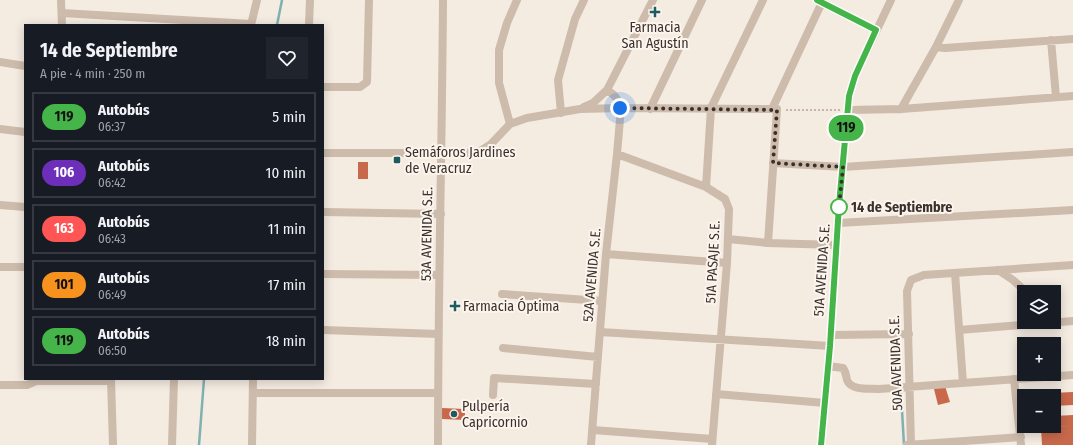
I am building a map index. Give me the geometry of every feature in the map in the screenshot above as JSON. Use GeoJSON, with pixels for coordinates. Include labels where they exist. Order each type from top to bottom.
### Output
{"type":"FeatureCollection","features":[{"type":"Feature","properties":{"kind":"street"},"geometry":{"type":"LineString","coordinates":[[61,0],[62,24]]}},
{"type":"Feature","properties":{"kind":"street"},"geometry":{"type":"LineString","coordinates":[[251,24],[257,0]]}},
{"type":"Feature","properties":{"kind":"street"},"geometry":{"type":"LineString","coordinates":[[309,24],[310,0]]}},
{"type":"Feature","properties":{"kind":"street"},"geometry":{"type":"LineString","coordinates":[[324,87],[360,87],[366,82],[369,0]]}},
{"type":"Feature","properties":{"kind":"street","name":"53A AVENIDA S.E."},"geometry":{"type":"LineString","coordinates":[[438,445],[438,334],[442,154],[443,0]]}},
{"type":"Feature","properties":{"kind":"street"},"geometry":{"type":"LineString","coordinates":[[510,124],[499,83],[499,50],[507,23],[517,0]]}},
{"type":"Feature","properties":{"kind":"street"},"geometry":{"type":"LineString","coordinates":[[561,113],[558,80],[575,19],[584,0]]}},
{"type":"Feature","properties":{"kind":"street"},"geometry":{"type":"LineString","coordinates":[[580,109],[593,103],[607,90],[653,0]]}},
{"type":"Feature","properties":{"kind":"street"},"geometry":{"type":"LineString","coordinates":[[650,109],[702,0]]}},
{"type":"Feature","properties":{"kind":"street"},"geometry":{"type":"LineString","coordinates":[[706,187],[711,108],[763,0]]}},
{"type":"Feature","properties":{"kind":"street","name":"51A AVENIDA S.E."},"geometry":{"type":"LineString","coordinates":[[821,445],[849,96],[855,76],[891,0]]}},
{"type":"Feature","properties":{"kind":"street"},"geometry":{"type":"LineString","coordinates":[[901,109],[936,47],[958,0]]}},
{"type":"Feature","properties":{"kind":"street"},"geometry":{"type":"LineString","coordinates":[[768,243],[773,163],[774,109],[821,1],[876,30]]}},
{"type":"Feature","properties":{"kind":"street"},"geometry":{"type":"LineString","coordinates":[[62,12],[236,24]]}},
{"type":"Feature","properties":{"kind":"street"},"geometry":{"type":"LineString","coordinates":[[936,47],[945,48],[1073,39]]}},
{"type":"Feature","properties":{"kind":"street"},"geometry":{"type":"LineString","coordinates":[[1051,40],[1056,97]]}},
{"type":"Feature","properties":{"kind":"street"},"geometry":{"type":"LineString","coordinates":[[0,62],[24,66]]}},
{"type":"Feature","properties":{"kind":"street"},"geometry":{"type":"LineString","coordinates":[[607,90],[615,95],[619,101],[620,108]]}},
{"type":"Feature","properties":{"kind":"street"},"geometry":{"type":"LineString","coordinates":[[848,110],[901,109],[1073,96]]}},
{"type":"Feature","properties":{"kind":"street","name":"52A AVENIDA S.E."},"geometry":{"type":"LineString","coordinates":[[591,445],[606,254],[617,154],[620,108]]}},
{"type":"Feature","properties":{"kind":"street"},"geometry":{"type":"LineString","coordinates":[[324,153],[442,154],[480,151],[491,144],[510,124],[526,118],[580,109],[774,109]]}},
{"type":"Feature","properties":{"kind":"street"},"geometry":{"type":"LineString","coordinates":[[0,128],[24,132]]}},
{"type":"Feature","properties":{"kind":"street"},"geometry":{"type":"LineString","coordinates":[[773,163],[843,167],[1073,152]]}},
{"type":"Feature","properties":{"kind":"street","name":"51A PASAJE S.E."},"geometry":{"type":"LineString","coordinates":[[617,154],[706,187],[725,199],[729,209],[727,263],[712,442]]}},
{"type":"Feature","properties":{"kind":"street"},"geometry":{"type":"LineString","coordinates":[[0,205],[24,207]]}},
{"type":"Feature","properties":{"kind":"street"},"geometry":{"type":"LineString","coordinates":[[838,223],[1073,210]]}},
{"type":"Feature","properties":{"kind":"street"},"geometry":{"type":"LineString","coordinates":[[324,212],[441,214]]}},
{"type":"Feature","properties":{"kind":"street"},"geometry":{"type":"LineString","coordinates":[[728,239],[768,243],[836,245]]}},
{"type":"Feature","properties":{"kind":"street"},"geometry":{"type":"LineString","coordinates":[[606,254],[727,263]]}},
{"type":"Feature","properties":{"kind":"street"},"geometry":{"type":"LineString","coordinates":[[963,383],[955,273],[1073,264]]}},
{"type":"Feature","properties":{"kind":"street"},"geometry":{"type":"LineString","coordinates":[[0,266],[24,266]]}},
{"type":"Feature","properties":{"kind":"street"},"geometry":{"type":"LineString","coordinates":[[998,270],[1018,285]]}},
{"type":"Feature","properties":{"kind":"street","name":"50A AVENIDA S.E."},"geometry":{"type":"LineString","coordinates":[[909,445],[910,386],[907,291],[911,280],[924,275],[955,273]]}},
{"type":"Feature","properties":{"kind":"street"},"geometry":{"type":"LineString","coordinates":[[324,274],[439,275]]}},
{"type":"Feature","properties":{"kind":"street"},"geometry":{"type":"LineString","coordinates":[[502,294],[602,301]]}},
{"type":"Feature","properties":{"kind":"street"},"geometry":{"type":"LineString","coordinates":[[1061,321],[1073,321]]}},
{"type":"Feature","properties":{"kind":"street"},"geometry":{"type":"LineString","coordinates":[[959,330],[1017,325]]}},
{"type":"Feature","properties":{"kind":"street"},"geometry":{"type":"LineString","coordinates":[[324,330],[438,334]]}},
{"type":"Feature","properties":{"kind":"street"},"geometry":{"type":"LineString","coordinates":[[600,332],[830,346]]}},
{"type":"Feature","properties":{"kind":"street"},"geometry":{"type":"LineString","coordinates":[[831,335],[909,334]]}},
{"type":"Feature","properties":{"kind":"street"},"geometry":{"type":"LineString","coordinates":[[503,348],[598,357]]}},
{"type":"Feature","properties":{"kind":"street"},"geometry":{"type":"LineString","coordinates":[[828,366],[843,368],[851,386],[879,389],[1073,375]]}},
{"type":"Feature","properties":{"kind":"street"},"geometry":{"type":"LineString","coordinates":[[493,394],[494,378],[596,384]]}},
{"type":"Feature","properties":{"kind":"street"},"geometry":{"type":"LineString","coordinates":[[909,445],[1021,441],[1014,379]]}},
{"type":"Feature","properties":{"kind":"street"},"geometry":{"type":"LineString","coordinates":[[0,385],[27,384],[36,380],[111,380],[113,445]]}},
{"type":"Feature","properties":{"kind":"street"},"geometry":{"type":"LineString","coordinates":[[172,445],[174,380]]}},
{"type":"Feature","properties":{"kind":"street"},"geometry":{"type":"LineString","coordinates":[[252,445],[253,380]]}},
{"type":"Feature","properties":{"kind":"street"},"geometry":{"type":"LineString","coordinates":[[253,393],[438,393]]}},
{"type":"Feature","properties":{"kind":"street"},"geometry":{"type":"LineString","coordinates":[[716,394],[825,403]]}},
{"type":"Feature","properties":{"kind":"street"},"geometry":{"type":"LineString","coordinates":[[592,430],[712,442]]}},
{"type":"Feature","properties":{"kind":"path"},"geometry":{"type":"LineString","coordinates":[[774,109],[848,110]]}},
{"type":"Feature","properties":{"kind":"building"},"geometry":{"type":"Polygon","coordinates":[[[358,162],[368,162],[368,179],[358,179],[358,162]]]}},
{"type":"Feature","properties":{"kind":"building"},"geometry":{"type":"Polygon","coordinates":[[[945,386],[950,402],[938,405],[934,389],[945,386]]]}},
{"type":"Feature","properties":{"kind":"building"},"geometry":{"type":"Polygon","coordinates":[[[1073,392],[1073,405],[1061,406],[1061,393],[1073,392]]]}},
{"type":"Feature","properties":{"kind":"building","name":"Pulpería Capricornio"},"geometry":{"type":"Polygon","coordinates":[[[442,408],[465,409],[465,420],[442,419],[442,408]]]}},
{"type":"Feature","properties":{"kind":"building"},"geometry":{"type":"Polygon","coordinates":[[[1073,415],[1073,426],[1061,427],[1061,416],[1073,415]]]}},
{"type":"Feature","properties":{"kind":"building"},"geometry":{"type":"Polygon","coordinates":[[[1073,426],[1073,445],[1042,445],[1041,433],[1061,433],[1061,427],[1073,426]]]}},
{"type":"Feature","properties":{"kind":"waterway"},"geometry":{"type":"LineString","coordinates":[[277,24],[282,0]]}},
{"type":"Feature","properties":{"kind":"waterway"},"geometry":{"type":"LineString","coordinates":[[199,445],[204,380]]}},
{"type":"Feature","properties":{"kind":"waterway"},"geometry":{"type":"LineString","coordinates":[[901,393],[904,445]]}},
{"type":"Feature","properties":{"kind":"bus line","name":"119"},"geometry":{"type":"LineString","coordinates":[[817,0],[876,30],[855,76],[849,96],[839,205],[830,346],[821,445]]}},
{"type":"Feature","properties":{"kind":"place","name":"Farmacia San Agustín"},"geometry":{"type":"Point","coordinates":[655,12]}},
{"type":"Feature","properties":{"kind":"place","name":"Semáforos Jardines de Veracruz"},"geometry":{"type":"Point","coordinates":[397,160]}},
{"type":"Feature","properties":{"kind":"place","name":"14 de Septiembre"},"geometry":{"type":"Point","coordinates":[839,207]}},
{"type":"Feature","properties":{"kind":"place","name":"Farmacia Óptima"},"geometry":{"type":"Point","coordinates":[455,306]}},
{"type":"Feature","properties":{"kind":"place","name":"Pulpería Capricornio"},"geometry":{"type":"Point","coordinates":[454,414]}},
{"type":"Feature","properties":{"kind":"route"},"geometry":{"type":"LineString","coordinates":[[620,108],[777,110],[773,163],[843,167],[839,207]]}}]}
